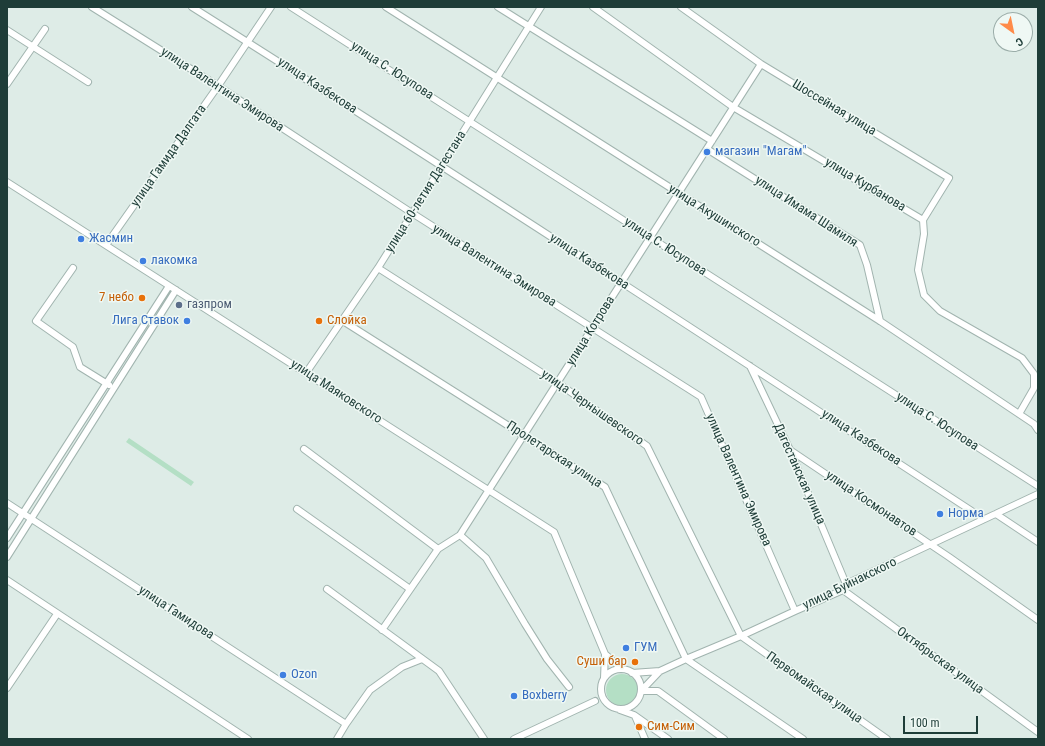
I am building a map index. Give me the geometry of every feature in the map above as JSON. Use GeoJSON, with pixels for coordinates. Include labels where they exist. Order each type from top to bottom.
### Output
{"type":"FeatureCollection","features":[{"type":"Feature","properties":{"kind":"street","name":"улица Валентина Эмирова"},"geometry":{"type":"LineString","coordinates":[[92,7],[218,86],[412,213],[701,397],[795,611]]}},
{"type":"Feature","properties":{"kind":"street","name":"улица Казбекова"},"geometry":{"type":"LineString","coordinates":[[192,7],[750,365],[984,519]]}},
{"type":"Feature","properties":{"kind":"street","name":"улица Гамида Далгата"},"geometry":{"type":"LineString","coordinates":[[106,245],[218,86],[271,7]]}},
{"type":"Feature","properties":{"kind":"street","name":"улица С. Юсупова"},"geometry":{"type":"LineString","coordinates":[[291,7],[1038,486]]}},
{"type":"Feature","properties":{"kind":"street","name":"улица Акушинского"},"geometry":{"type":"LineString","coordinates":[[386,7],[880,321],[1034,424],[1038,430]]}},
{"type":"Feature","properties":{"kind":"street"},"geometry":{"type":"LineString","coordinates":[[498,7],[712,141]]}},
{"type":"Feature","properties":{"kind":"street","name":"улица 60-летия Дагестана"},"geometry":{"type":"LineString","coordinates":[[306,373],[378,268],[541,7]]}},
{"type":"Feature","properties":{"kind":"street","name":"улица Курбанова"},"geometry":{"type":"LineString","coordinates":[[593,7],[733,107],[923,220]]}},
{"type":"Feature","properties":{"kind":"street","name":"Шоссейная улица"},"geometry":{"type":"LineString","coordinates":[[681,7],[761,64],[949,178],[923,220]]}},
{"type":"Feature","properties":{"kind":"street"},"geometry":{"type":"LineString","coordinates":[[7,84],[45,29]]}},
{"type":"Feature","properties":{"kind":"street"},"geometry":{"type":"LineString","coordinates":[[7,30],[88,82]]}},
{"type":"Feature","properties":{"kind":"street","name":"улица Котрова"},"geometry":{"type":"LineString","coordinates":[[382,630],[438,548],[460,535],[761,64]]}},
{"type":"Feature","properties":{"kind":"street","name":"улица Имама Шамиля"},"geometry":{"type":"LineString","coordinates":[[707,149],[860,245],[867,265],[880,321]]}},
{"type":"Feature","properties":{"kind":"street","name":"улица Маяковского"},"geometry":{"type":"LineString","coordinates":[[7,182],[554,532],[605,654]]}},
{"type":"Feature","properties":{"kind":"street"},"geometry":{"type":"LineString","coordinates":[[923,220],[924,234],[918,270],[924,295],[940,311],[1022,358],[1034,374],[1034,388],[1019,414]]}},
{"type":"Feature","properties":{"kind":"street"},"geometry":{"type":"LineString","coordinates":[[73,268],[36,321],[73,347],[80,367],[114,388]]}},
{"type":"Feature","properties":{"kind":"street","name":"улица Чернышевского"},"geometry":{"type":"LineString","coordinates":[[378,268],[558,383],[647,446],[741,636]]}},
{"type":"Feature","properties":{"kind":"street"},"geometry":{"type":"LineString","coordinates":[[7,538],[170,286]]}},
{"type":"Feature","properties":{"kind":"street"},"geometry":{"type":"LineString","coordinates":[[7,557],[176,290]]}},
{"type":"Feature","properties":{"kind":"street","name":"Пролетарская улица"},"geometry":{"type":"LineString","coordinates":[[343,321],[605,487],[686,659]]}},
{"type":"Feature","properties":{"kind":"street","name":"Дагестанская улица"},"geometry":{"type":"LineString","coordinates":[[750,365],[790,450],[845,587]]}},
{"type":"Feature","properties":{"kind":"street"},"geometry":{"type":"LineString","coordinates":[[71,439],[79,443]]}},
{"type":"Feature","properties":{"kind":"street"},"geometry":{"type":"LineString","coordinates":[[304,449],[438,548]]}},
{"type":"Feature","properties":{"kind":"street","name":"улица Космонавтов"},"geometry":{"type":"LineString","coordinates":[[790,450],[931,544],[1038,620]]}},
{"type":"Feature","properties":{"kind":"street","name":"улица Буйнакского"},"geometry":{"type":"LineString","coordinates":[[660,671],[795,611],[931,544],[1038,494]]}},
{"type":"Feature","properties":{"kind":"street","name":"улица Гамидова"},"geometry":{"type":"LineString","coordinates":[[7,503],[346,724]]}},
{"type":"Feature","properties":{"kind":"street"},"geometry":{"type":"LineString","coordinates":[[297,509],[410,589]]}},
{"type":"Feature","properties":{"kind":"street"},"geometry":{"type":"LineString","coordinates":[[996,514],[1038,542]]}},
{"type":"Feature","properties":{"kind":"street"},"geometry":{"type":"LineString","coordinates":[[460,535],[486,558],[547,659],[569,687]]}},
{"type":"Feature","properties":{"kind":"street"},"geometry":{"type":"LineString","coordinates":[[7,580],[248,739]]}},
{"type":"Feature","properties":{"kind":"street","name":"Октябрьская улица"},"geometry":{"type":"LineString","coordinates":[[845,587],[1038,732]]}},
{"type":"Feature","properties":{"kind":"street"},"geometry":{"type":"LineString","coordinates":[[327,589],[439,672],[484,739]]}},
{"type":"Feature","properties":{"kind":"street"},"geometry":{"type":"LineString","coordinates":[[8,685],[57,614]]}},
{"type":"Feature","properties":{"kind":"street","name":"Первомайская улица"},"geometry":{"type":"LineString","coordinates":[[741,636],[887,739]]}},
{"type":"Feature","properties":{"kind":"street"},"geometry":{"type":"LineString","coordinates":[[605,654],[622,669],[632,673],[638,679],[641,686],[641,691],[636,702],[631,707],[624,709],[614,708],[606,703],[602,697],[601,690],[604,678],[605,654]]}},
{"type":"Feature","properties":{"kind":"street"},"geometry":{"type":"LineString","coordinates":[[337,739],[370,690],[402,667],[422,659]]}},
{"type":"Feature","properties":{"kind":"street"},"geometry":{"type":"LineString","coordinates":[[686,659],[803,739]]}},
{"type":"Feature","properties":{"kind":"street"},"geometry":{"type":"LineString","coordinates":[[604,678],[616,670],[622,669]]}},
{"type":"Feature","properties":{"kind":"street"},"geometry":{"type":"LineString","coordinates":[[632,673],[660,671]]}},
{"type":"Feature","properties":{"kind":"street"},"geometry":{"type":"LineString","coordinates":[[641,691],[660,671]]}},
{"type":"Feature","properties":{"kind":"street"},"geometry":{"type":"LineString","coordinates":[[514,739],[595,701],[601,690]]}},
{"type":"Feature","properties":{"kind":"street"},"geometry":{"type":"LineString","coordinates":[[641,691],[658,691],[724,739]]}},
{"type":"Feature","properties":{"kind":"street"},"geometry":{"type":"LineString","coordinates":[[595,701],[634,715],[668,739]]}},
{"type":"Feature","properties":{"kind":"street"},"geometry":{"type":"LineString","coordinates":[[636,702],[634,715],[645,739]]}},
{"type":"Feature","properties":{"kind":"green space"},"geometry":{"type":"Polygon","coordinates":[[[129,438],[194,482],[191,486],[126,442],[129,438]]]}},
{"type":"Feature","properties":{"kind":"green space"},"geometry":{"type":"Polygon","coordinates":[[[619,674],[625,674],[635,681],[638,690],[637,696],[631,703],[625,706],[619,706],[609,699],[606,693],[606,687],[613,677],[619,674]]]}},
{"type":"Feature","properties":{"kind":"place","name":"магазин \"Магам\""},"geometry":{"type":"Point","coordinates":[707,152]}},
{"type":"Feature","properties":{"kind":"place","name":"Жасмин"},"geometry":{"type":"Point","coordinates":[81,239]}},
{"type":"Feature","properties":{"kind":"place","name":"лакомка"},"geometry":{"type":"Point","coordinates":[143,261]}},
{"type":"Feature","properties":{"kind":"place","name":"7 небо"},"geometry":{"type":"Point","coordinates":[142,298]}},
{"type":"Feature","properties":{"kind":"place","name":"газпром"},"geometry":{"type":"Point","coordinates":[179,305]}},
{"type":"Feature","properties":{"kind":"place","name":"Лига Ставок"},"geometry":{"type":"Point","coordinates":[187,321]}},
{"type":"Feature","properties":{"kind":"place","name":"Слойка"},"geometry":{"type":"Point","coordinates":[319,321]}},
{"type":"Feature","properties":{"kind":"place","name":"Норма"},"geometry":{"type":"Point","coordinates":[940,514]}},
{"type":"Feature","properties":{"kind":"place","name":"ГУМ"},"geometry":{"type":"Point","coordinates":[626,648]}},
{"type":"Feature","properties":{"kind":"place","name":"Суши бар"},"geometry":{"type":"Point","coordinates":[635,662]}},
{"type":"Feature","properties":{"kind":"place","name":"Ozon"},"geometry":{"type":"Point","coordinates":[283,675]}},
{"type":"Feature","properties":{"kind":"place","name":"Boxberry"},"geometry":{"type":"Point","coordinates":[514,696]}},
{"type":"Feature","properties":{"kind":"place","name":"Сим-Сим"},"geometry":{"type":"Point","coordinates":[639,727]}}]}
